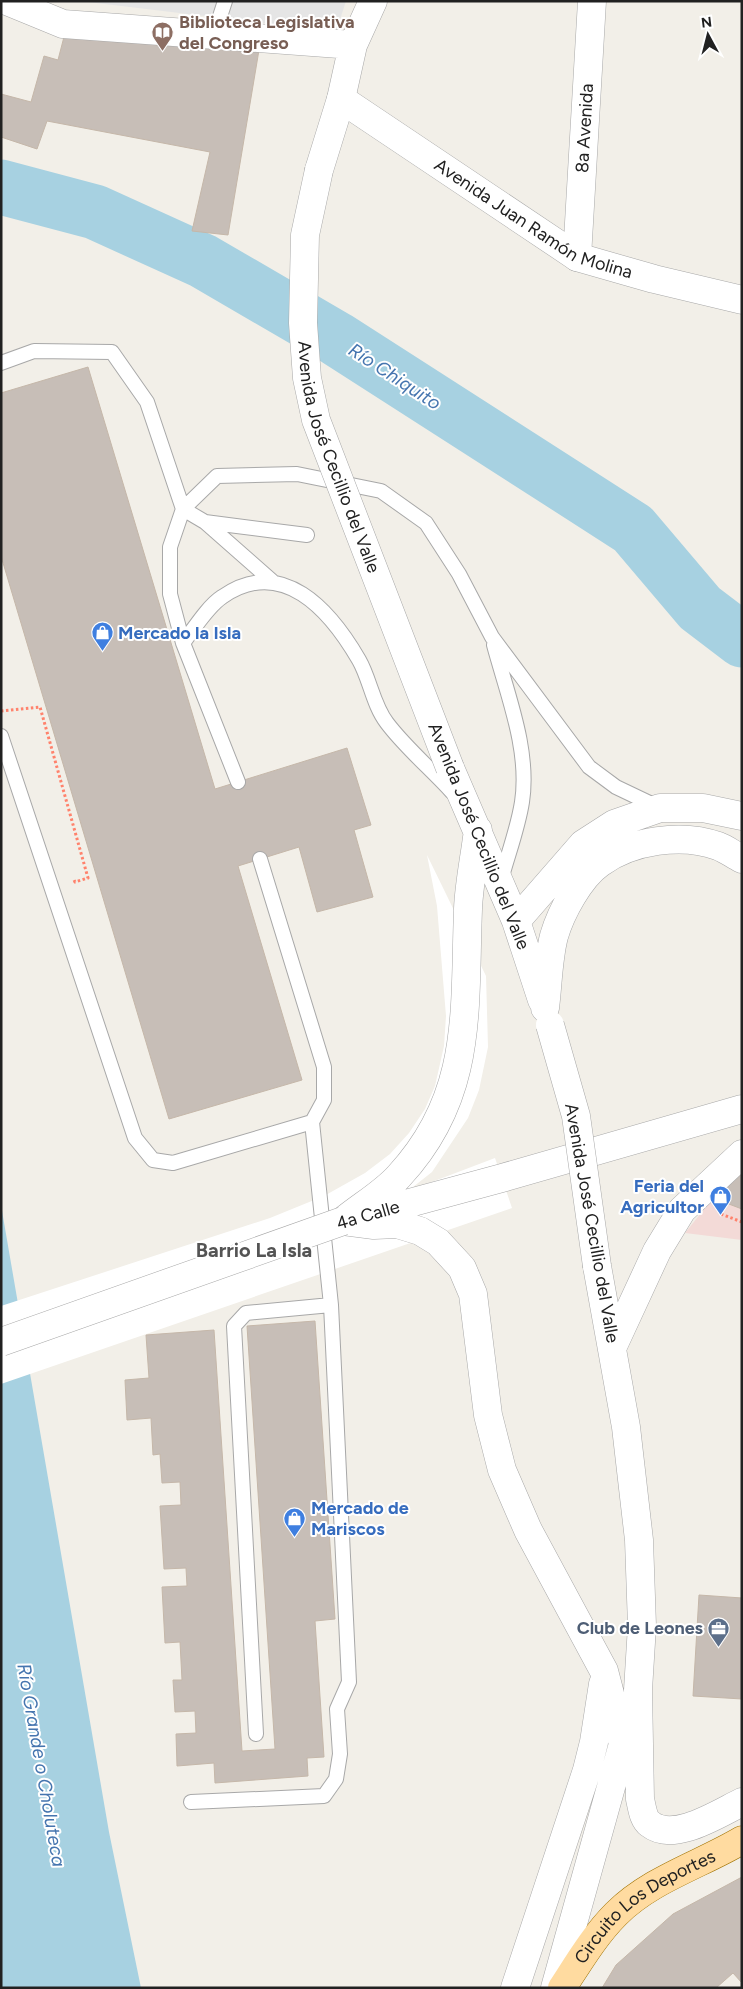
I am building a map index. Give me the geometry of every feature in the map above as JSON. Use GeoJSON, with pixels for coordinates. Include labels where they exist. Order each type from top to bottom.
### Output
{"type":"FeatureCollection","features":[{"type":"Feature","properties":{"kind":"main road","name":"Circuito Los Deportes"},"geometry":{"type":"LineString","coordinates":[[562,1988],[595,1937],[617,1913],[642,1893],[666,1878],[742,1840]]}},
{"type":"Feature","properties":{"kind":"street"},"geometry":{"type":"LineString","coordinates":[[7,1],[63,24],[353,45]]}},
{"type":"Feature","properties":{"kind":"street","name":"Avenida José Cecillio del Valle"},"geometry":{"type":"LineString","coordinates":[[373,1],[353,45],[340,99],[319,170],[305,235],[303,323],[307,378],[316,420],[450,768],[516,921],[576,1116],[597,1266],[613,1346],[626,1427],[639,1540],[642,1626],[638,1690],[640,1799],[643,1812],[649,1824],[662,1830],[688,1828],[742,1802]]}},
{"type":"Feature","properties":{"kind":"street","name":"8a Avenida"},"geometry":{"type":"LineString","coordinates":[[577,256],[592,1]]}},
{"type":"Feature","properties":{"kind":"street","name":"Avenida Juan Ramón Molina"},"geometry":{"type":"LineString","coordinates":[[340,99],[577,256],[654,279],[742,300]]}},
{"type":"Feature","properties":{"kind":"street"},"geometry":{"type":"LineString","coordinates":[[516,921],[583,844],[614,824],[660,808],[703,808],[742,816]]}},
{"type":"Feature","properties":{"kind":"street"},"geometry":{"type":"LineString","coordinates":[[343,1221],[399,1177],[424,1144],[445,1109],[459,1064],[466,1012],[468,907],[474,820]]}},
{"type":"Feature","properties":{"kind":"street"},"geometry":{"type":"LineString","coordinates":[[547,1017],[554,936],[577,887],[600,863],[631,847],[660,841],[688,841],[718,846],[742,859]]}},
{"type":"Feature","properties":{"kind":"street","name":"4a Calle"},"geometry":{"type":"LineString","coordinates":[[1,1342],[343,1221],[502,1178],[742,1109]]}},
{"type":"Feature","properties":{"kind":"street"},"geometry":{"type":"LineString","coordinates":[[613,1346],[657,1251],[682,1210],[742,1154]]}},
{"type":"Feature","properties":{"kind":"street"},"geometry":{"type":"LineString","coordinates":[[343,1221],[374,1225],[397,1224],[420,1232],[438,1242],[462,1268],[473,1294],[488,1415],[502,1470],[528,1530],[600,1660],[623,1744]]}},
{"type":"Feature","properties":{"kind":"street"},"geometry":{"type":"LineString","coordinates":[[515,1988],[587,1770],[600,1709],[600,1660]]}},
{"type":"Feature","properties":{"kind":"street","name":"Avenida José Cecillio del Valle"},"geometry":{"type":"LineString","coordinates":[[555,1988],[638,1690]]}},
{"type":"Feature","properties":{"kind":"lane"},"geometry":{"type":"LineString","coordinates":[[214,35],[225,1]]}},
{"type":"Feature","properties":{"kind":"lane"},"geometry":{"type":"LineString","coordinates":[[1,363],[34,351],[112,352],[148,402],[183,509],[205,522],[272,581],[297,589],[327,615],[360,660],[386,722],[474,820]]}},
{"type":"Feature","properties":{"kind":"lane"},"geometry":{"type":"LineString","coordinates":[[238,782],[182,643],[170,594],[170,547],[183,509],[217,476],[297,474],[381,491],[426,523],[459,574],[492,637],[589,767],[616,787],[660,808]]}},
{"type":"Feature","properties":{"kind":"lane"},"geometry":{"type":"LineString","coordinates":[[205,522],[307,535]]}},
{"type":"Feature","properties":{"kind":"lane"},"geometry":{"type":"LineString","coordinates":[[182,643],[220,598],[243,585],[272,581]]}},
{"type":"Feature","properties":{"kind":"lane"},"geometry":{"type":"LineString","coordinates":[[492,637],[513,716],[522,761],[522,802],[500,885]]}},
{"type":"Feature","properties":{"kind":"lane"},"geometry":{"type":"LineString","coordinates":[[1,736],[135,1138],[152,1160],[173,1163],[312,1122]]}},
{"type":"Feature","properties":{"kind":"lane"},"geometry":{"type":"LineString","coordinates":[[191,1802],[324,1796],[336,1779],[340,1754],[337,1709],[349,1682],[331,1305],[312,1122],[324,1100],[324,1067],[260,859]]}},
{"type":"Feature","properties":{"kind":"lane"},"geometry":{"type":"LineString","coordinates":[[256,1734],[234,1326],[246,1313],[331,1305]]}},
{"type":"Feature","properties":{"kind":"path"},"geometry":{"type":"LineString","coordinates":[[1,711],[40,707],[88,878],[75,882],[71,873]]}},
{"type":"Feature","properties":{"kind":"shaded area"},"geometry":{"type":"Polygon","coordinates":[[[80,1],[346,1],[336,32],[80,1]]]}},
{"type":"Feature","properties":{"kind":"shaded area","name":"Feria del Agricultor"},"geometry":{"type":"Polygon","coordinates":[[[742,1170],[742,1240],[685,1233],[713,1198],[742,1170]]]}},
{"type":"Feature","properties":{"kind":"water","name":"Río Grande o Choluteca"},"geometry":{"type":"Polygon","coordinates":[[[1,1205],[109,1832],[141,1988],[1,1988],[1,1205]]]}},
{"type":"Feature","properties":{"kind":"pier"},"geometry":{"type":"Polygon","coordinates":[[[427,855],[486,976],[488,1047],[479,1090],[468,1118],[432,1172],[413,1187],[416,1188],[495,1158],[512,1208],[1,1384],[1,1306],[270,1218],[324,1196],[365,1173],[390,1154],[409,1133],[425,1109],[435,1086],[444,1046],[446,1016],[437,906],[427,855]]]}},
{"type":"Feature","properties":{"kind":"building"},"geometry":{"type":"Polygon","coordinates":[[[66,29],[260,44],[228,235],[192,231],[210,152],[47,121],[37,149],[1,137],[1,94],[31,102],[44,56],[58,60],[66,29]]]}},
{"type":"Feature","properties":{"kind":"building","name":"Mercado la Isla"},"geometry":{"type":"Polygon","coordinates":[[[88,367],[215,789],[347,748],[371,825],[354,830],[373,897],[317,912],[299,847],[238,866],[302,1080],[169,1119],[1,556],[1,393],[88,367]]]}},
{"type":"Feature","properties":{"kind":"building"},"geometry":{"type":"Polygon","coordinates":[[[742,1170],[742,1209],[713,1198],[742,1170]]]}},
{"type":"Feature","properties":{"kind":"building","name":"Mercado de Mariscos"},"geometry":{"type":"Polygon","coordinates":[[[315,1321],[335,1619],[315,1621],[324,1757],[307,1758],[308,1776],[215,1783],[214,1763],[177,1766],[176,1734],[196,1733],[195,1711],[175,1712],[173,1680],[182,1680],[180,1642],[165,1643],[162,1587],[187,1586],[186,1568],[164,1569],[160,1506],[181,1505],[180,1482],[162,1483],[160,1454],[153,1455],[151,1418],[127,1420],[125,1380],[149,1378],[146,1335],[214,1330],[242,1751],[275,1749],[247,1326],[315,1321]]]}},
{"type":"Feature","properties":{"kind":"building","name":"Club de Leones"},"geometry":{"type":"Polygon","coordinates":[[[699,1595],[742,1598],[742,1699],[693,1696],[699,1595]]]}},
{"type":"Feature","properties":{"kind":"building"},"geometry":{"type":"Polygon","coordinates":[[[742,1877],[742,1983],[733,1973],[716,1988],[602,1988],[616,1965],[673,1914],[742,1877]]]}},
{"type":"Feature","properties":{"kind":"waterway","name":"Río Chiquito"},"geometry":{"type":"LineString","coordinates":[[1,187],[95,212],[203,261],[337,339],[633,529],[700,608],[742,640]]}},
{"type":"Feature","properties":{"kind":"place","name":"Biblioteca Legislativa del Congreso"},"geometry":{"type":"Point","coordinates":[163,51]}},
{"type":"Feature","properties":{"kind":"place","name":"Mercado la Isla"},"geometry":{"type":"Point","coordinates":[102,652]}},
{"type":"Feature","properties":{"kind":"place","name":"Feria del Agricultor"},"geometry":{"type":"Point","coordinates":[720,1215]}},
{"type":"Feature","properties":{"kind":"place","name":"Mercado de Mariscos"},"geometry":{"type":"Point","coordinates":[295,1537]}},
{"type":"Feature","properties":{"kind":"place","name":"Club de Leones"},"geometry":{"type":"Point","coordinates":[719,1647]}},
{"type":"Feature","properties":{"kind":"district","name":"Barrio La Isla"},"geometry":{"type":"Point","coordinates":[254,1250]}}]}
